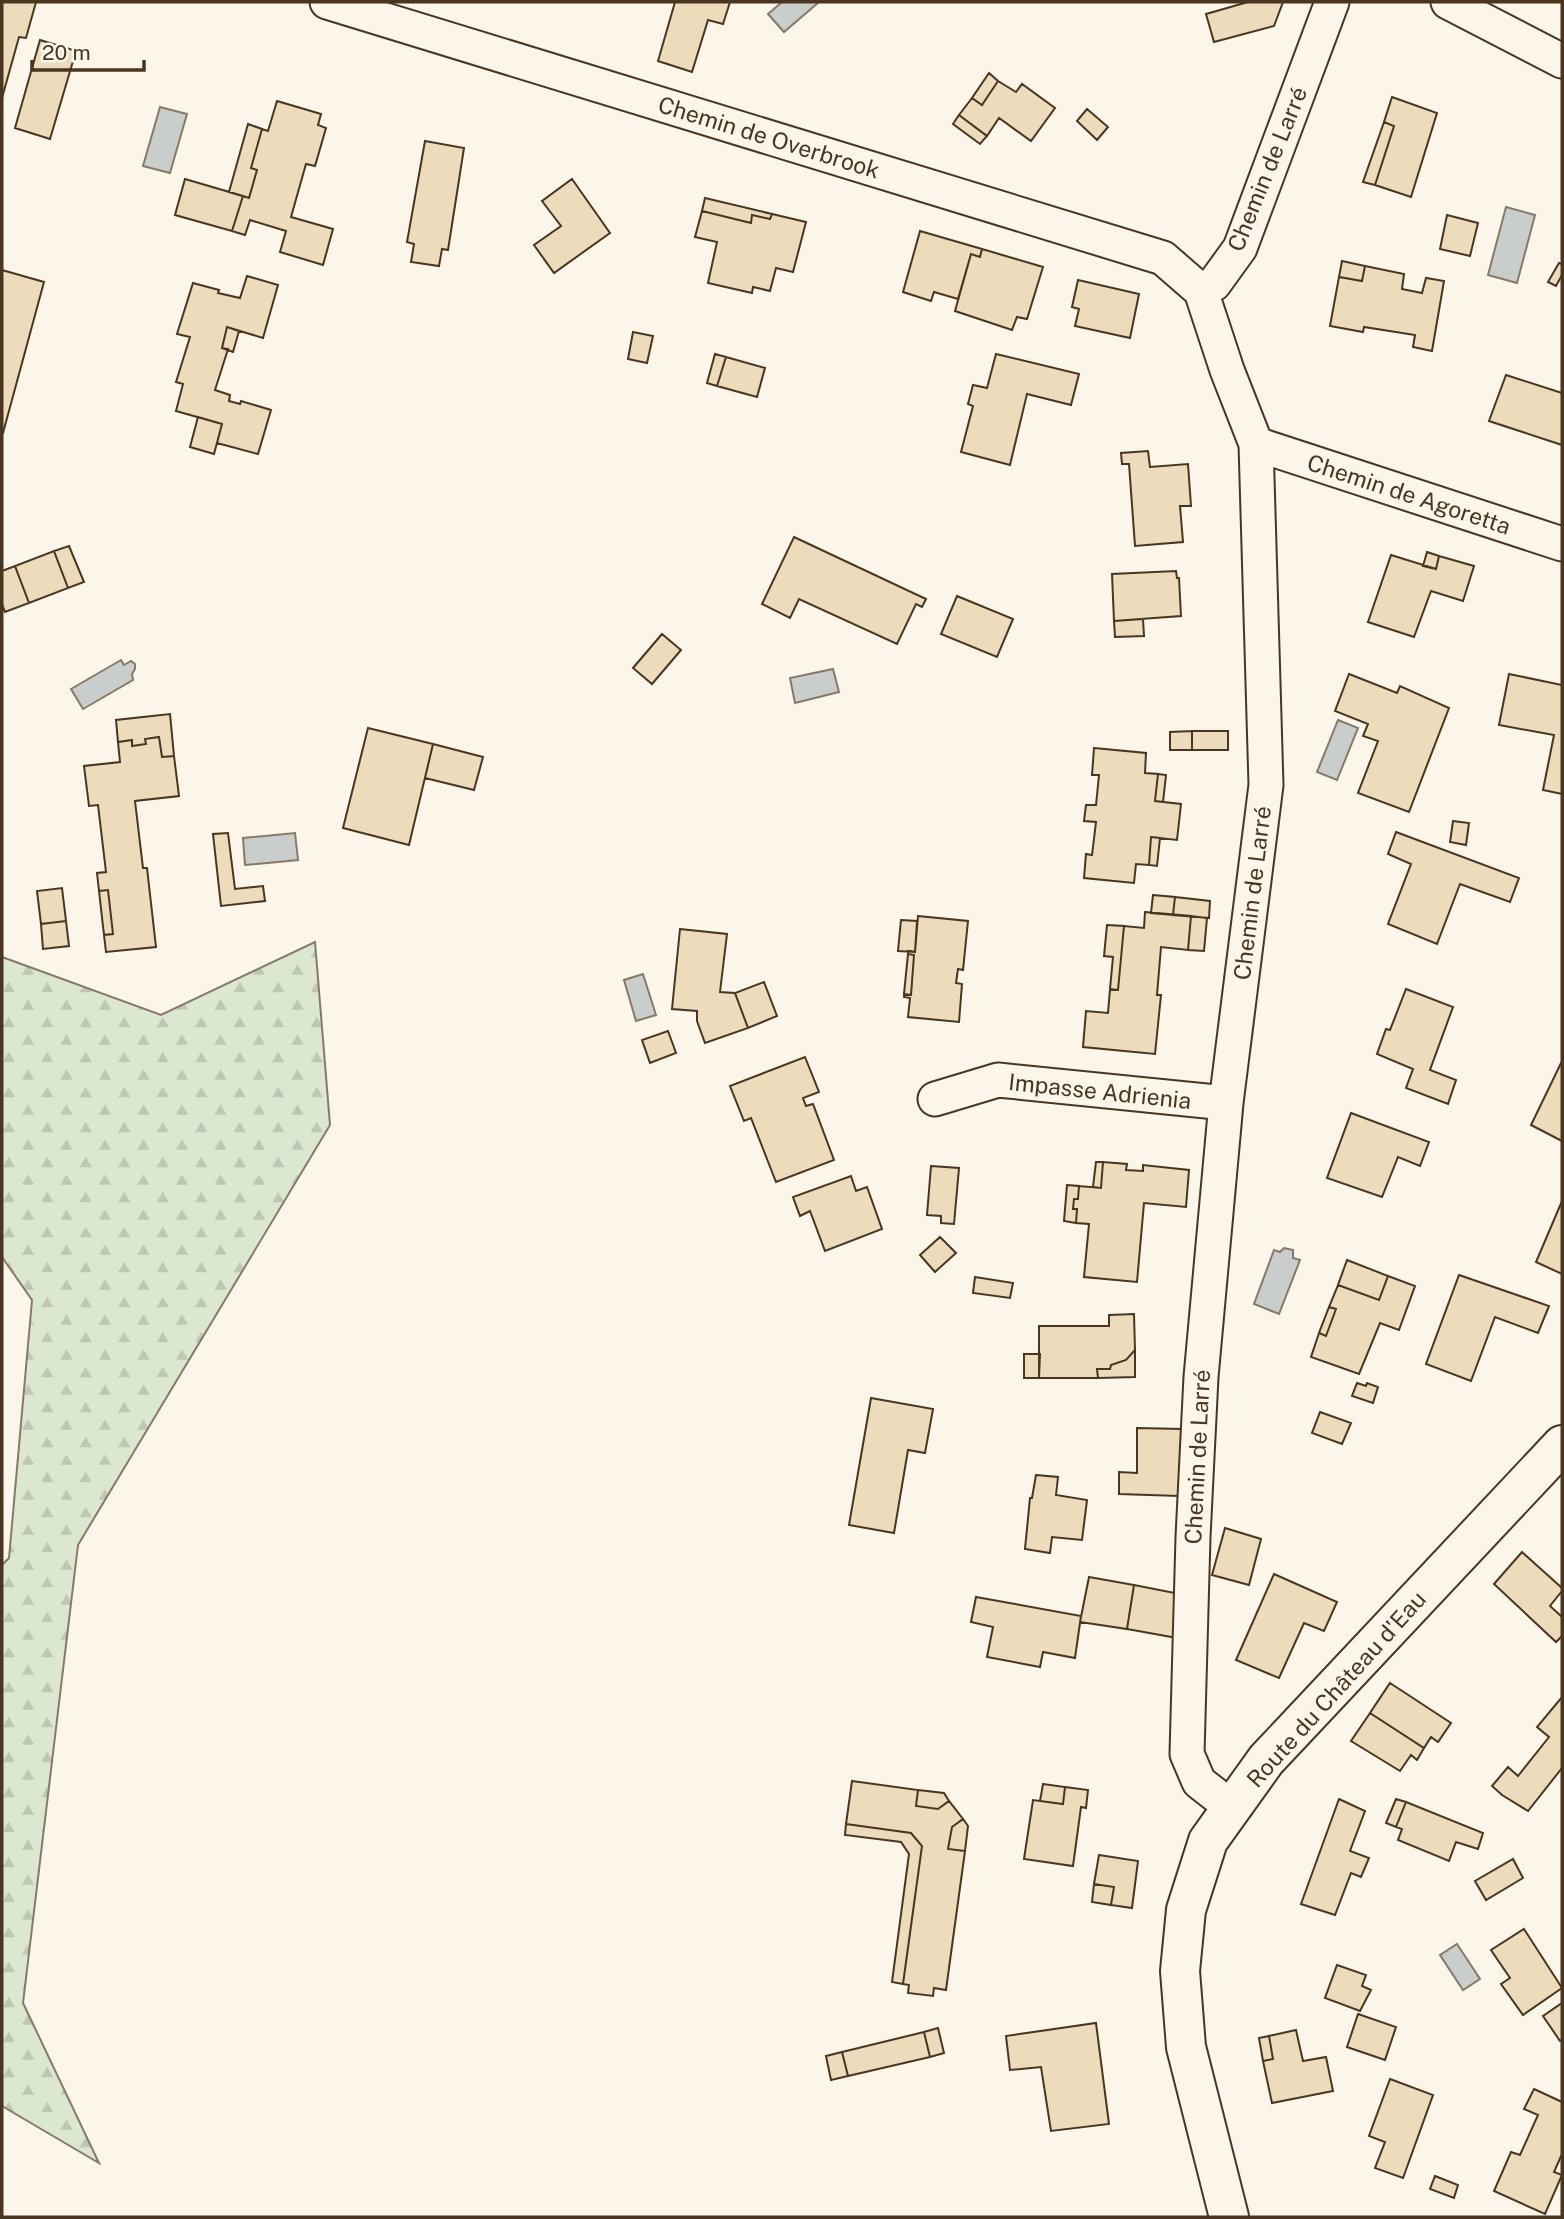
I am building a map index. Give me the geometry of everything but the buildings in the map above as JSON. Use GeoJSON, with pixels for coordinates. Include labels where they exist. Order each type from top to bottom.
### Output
{"type":"FeatureCollection","features":[{"type":"Feature","properties":{"kind":"street","name":"Chemin de Overbrook"},"geometry":{"type":"LineString","coordinates":[[327,2],[1164,258],[1201,290]]}},
{"type":"Feature","properties":{"kind":"street","name":"Chemin de Larré"},"geometry":{"type":"LineString","coordinates":[[1231,1807],[1199,1782],[1186,1754],[1192,1550],[1201,1377],[1226,1103],[1266,785],[1256,444],[1227,370],[1201,290],[1214,284],[1240,248],[1332,2]]}},
{"type":"Feature","properties":{"kind":"street"},"geometry":{"type":"LineString","coordinates":[[1448,2],[1562,61]]}},
{"type":"Feature","properties":{"kind":"street","name":"Chemin de Agoretta"},"geometry":{"type":"LineString","coordinates":[[1256,444],[1562,544]]}},
{"type":"Feature","properties":{"kind":"street","name":"Impasse Adrienia"},"geometry":{"type":"LineString","coordinates":[[935,1099],[998,1080],[1226,1103]]}},
{"type":"Feature","properties":{"kind":"street","name":"Route du Château d'Eau"},"geometry":{"type":"LineString","coordinates":[[1229,2217],[1186,2047],[1180,1970],[1186,1909],[1208,1841],[1266,1760],[1562,1445]]}},
{"type":"Feature","properties":{"kind":"green space"},"geometry":{"type":"Polygon","coordinates":[[[315,942],[330,1125],[78,1545],[23,2003],[99,2163],[2,2106],[2,1565],[9,1558],[32,1300],[2,1257],[2,957],[161,1015],[315,942]]]}},
{"type":"Feature","properties":{"kind":"shaded area"},"geometry":{"type":"Polygon","coordinates":[[[782,2],[819,2],[784,32],[768,14],[782,2]]]}},
{"type":"Feature","properties":{"kind":"shaded area"},"geometry":{"type":"Polygon","coordinates":[[[160,107],[187,114],[170,173],[143,166],[160,107]]]}},
{"type":"Feature","properties":{"kind":"shaded area"},"geometry":{"type":"Polygon","coordinates":[[[1506,207],[1535,215],[1517,283],[1488,275],[1506,207]]]}},
{"type":"Feature","properties":{"kind":"shaded area"},"geometry":{"type":"Polygon","coordinates":[[[121,660],[124,665],[131,661],[135,664],[133,680],[83,709],[71,689],[121,660]]]}},
{"type":"Feature","properties":{"kind":"shaded area"},"geometry":{"type":"Polygon","coordinates":[[[833,669],[839,692],[795,703],[790,678],[833,669]]]}},
{"type":"Feature","properties":{"kind":"shaded area"},"geometry":{"type":"Polygon","coordinates":[[[1338,720],[1358,728],[1337,780],[1317,772],[1338,720]]]}},
{"type":"Feature","properties":{"kind":"shaded area"},"geometry":{"type":"Polygon","coordinates":[[[295,833],[298,860],[245,865],[243,838],[295,833]]]}},
{"type":"Feature","properties":{"kind":"shaded area"},"geometry":{"type":"Polygon","coordinates":[[[643,974],[656,1015],[636,1021],[624,980],[643,974]]]}},
{"type":"Feature","properties":{"kind":"shaded area"},"geometry":{"type":"Polygon","coordinates":[[[1284,1248],[1293,1250],[1293,1258],[1300,1260],[1279,1314],[1254,1304],[1274,1250],[1280,1252],[1284,1248]]]}},
{"type":"Feature","properties":{"kind":"shaded area"},"geometry":{"type":"Polygon","coordinates":[[[1457,1944],[1480,1979],[1463,1990],[1440,1955],[1457,1944]]]}}]}
